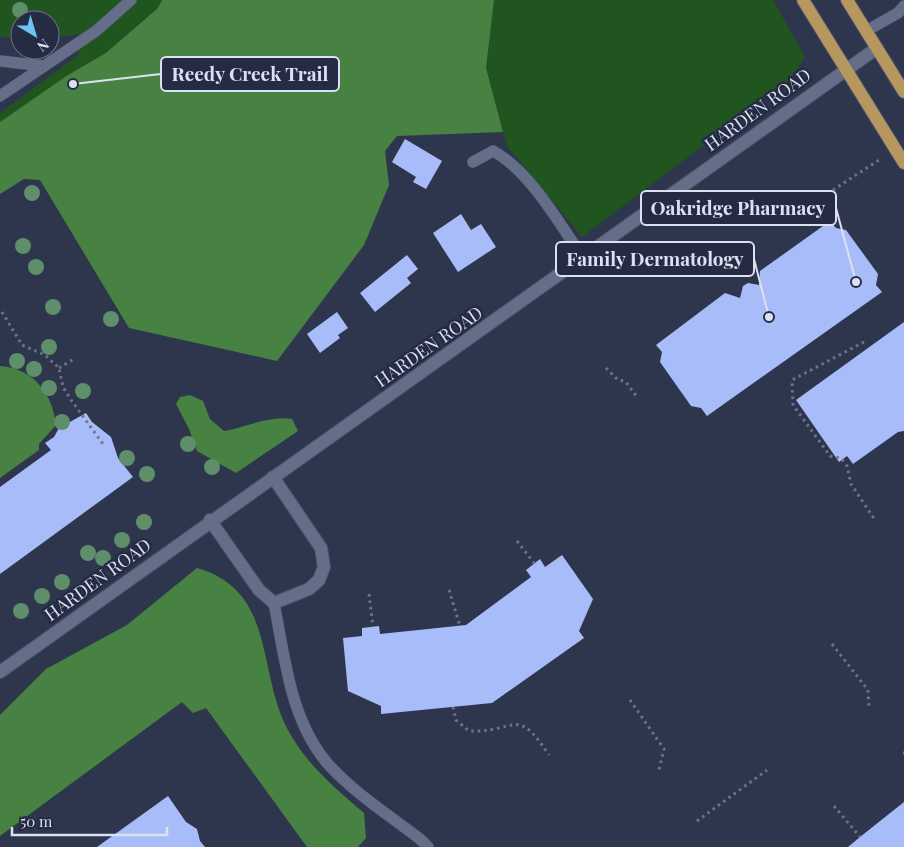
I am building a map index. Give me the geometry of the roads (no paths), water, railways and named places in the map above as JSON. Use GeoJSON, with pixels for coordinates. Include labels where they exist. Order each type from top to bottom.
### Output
{"type":"FeatureCollection","features":[{"type":"Feature","properties":{"kind":"main road"},"geometry":{"type":"LineString","coordinates":[[803,0],[904,163]]}},
{"type":"Feature","properties":{"kind":"main road"},"geometry":{"type":"LineString","coordinates":[[847,0],[904,92]]}},
{"type":"Feature","properties":{"kind":"street","name":"HARDEN ROAD"},"geometry":{"type":"LineString","coordinates":[[0,672],[210,520],[583,258],[876,48]]}},
{"type":"Feature","properties":{"kind":"street"},"geometry":{"type":"LineString","coordinates":[[210,520],[259,590],[274,603],[309,589],[319,580],[324,567],[321,548],[273,477]]}},
{"type":"Feature","properties":{"kind":"lane"},"geometry":{"type":"LineString","coordinates":[[0,96],[96,31],[131,0]]}},
{"type":"Feature","properties":{"kind":"lane"},"geometry":{"type":"LineString","coordinates":[[866,31],[902,9]]}},
{"type":"Feature","properties":{"kind":"lane"},"geometry":{"type":"LineString","coordinates":[[0,61],[44,66]]}},
{"type":"Feature","properties":{"kind":"lane"},"geometry":{"type":"LineString","coordinates":[[473,162],[493,151],[506,158],[538,194],[583,258]]}},
{"type":"Feature","properties":{"kind":"lane"},"geometry":{"type":"LineString","coordinates":[[274,603],[293,694],[302,722],[313,744],[328,764],[349,784],[428,847]]}},
{"type":"Feature","properties":{"kind":"place","name":"Reedy Creek Trail"},"geometry":{"type":"Point","coordinates":[73,84]}},
{"type":"Feature","properties":{"kind":"place","name":"Oakridge Pharmacy"},"geometry":{"type":"Point","coordinates":[856,282]}},
{"type":"Feature","properties":{"kind":"place","name":"Family Dermatology"},"geometry":{"type":"Point","coordinates":[769,317]}}]}
